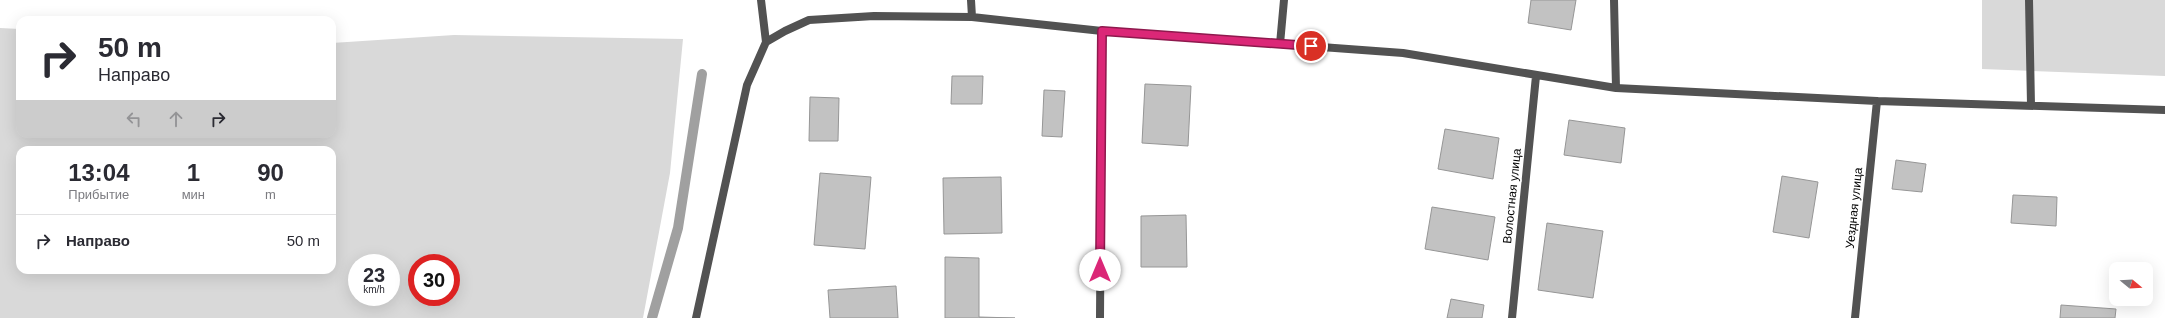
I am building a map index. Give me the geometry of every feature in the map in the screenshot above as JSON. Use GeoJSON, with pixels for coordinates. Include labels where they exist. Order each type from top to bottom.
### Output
{"type":"FeatureCollection","features":[{"type":"Feature","properties":{"kind":"street"},"geometry":{"type":"LineString","coordinates":[[696,318],[747,85],[766,42],[761,0]]}},
{"type":"Feature","properties":{"kind":"street"},"geometry":{"type":"LineString","coordinates":[[971,0],[972,17]]}},
{"type":"Feature","properties":{"kind":"street"},"geometry":{"type":"LineString","coordinates":[[1280,44],[1284,0]]}},
{"type":"Feature","properties":{"kind":"street"},"geometry":{"type":"LineString","coordinates":[[1614,0],[1616,88]]}},
{"type":"Feature","properties":{"kind":"street"},"geometry":{"type":"LineString","coordinates":[[2029,0],[2030,105]]}},
{"type":"Feature","properties":{"kind":"street"},"geometry":{"type":"LineString","coordinates":[[766,42],[785,30],[809,20],[874,16],[972,17],[1102,31],[1403,53],[1616,88],[1876,101],[2165,110]]}},
{"type":"Feature","properties":{"kind":"street"},"geometry":{"type":"LineString","coordinates":[[1100,318],[1102,31]]}},
{"type":"Feature","properties":{"kind":"street","name":"Волостная улица"},"geometry":{"type":"LineString","coordinates":[[1512,318],[1536,76]]}},
{"type":"Feature","properties":{"kind":"street","name":"Уездная улица"},"geometry":{"type":"LineString","coordinates":[[1855,318],[1876,101]]}},
{"type":"Feature","properties":{"kind":"shaded area"},"geometry":{"type":"Polygon","coordinates":[[[1982,0],[2165,0],[2165,76],[1982,69],[1982,0]]]}},
{"type":"Feature","properties":{"kind":"shaded area"},"geometry":{"type":"Polygon","coordinates":[[[0,28],[16,29],[16,138],[336,138],[336,43],[454,35],[683,39],[670,173],[643,318],[0,318],[0,28]]]}},
{"type":"Feature","properties":{"kind":"building"},"geometry":{"type":"Polygon","coordinates":[[[1531,0],[1576,0],[1571,30],[1528,23],[1531,0]]]}},
{"type":"Feature","properties":{"kind":"building"},"geometry":{"type":"Polygon","coordinates":[[[952,76],[983,76],[982,104],[951,104],[952,76]]]}},
{"type":"Feature","properties":{"kind":"building"},"geometry":{"type":"Polygon","coordinates":[[[1145,84],[1191,86],[1188,146],[1142,143],[1145,84]]]}},
{"type":"Feature","properties":{"kind":"building"},"geometry":{"type":"Polygon","coordinates":[[[1044,90],[1065,91],[1062,137],[1042,136],[1044,90]]]}},
{"type":"Feature","properties":{"kind":"building"},"geometry":{"type":"Polygon","coordinates":[[[810,97],[839,98],[838,141],[809,141],[810,97]]]}},
{"type":"Feature","properties":{"kind":"building"},"geometry":{"type":"Polygon","coordinates":[[[1569,120],[1625,128],[1621,163],[1564,155],[1569,120]]]}},
{"type":"Feature","properties":{"kind":"building"},"geometry":{"type":"Polygon","coordinates":[[[1445,129],[1499,138],[1493,179],[1438,169],[1445,129]]]}},
{"type":"Feature","properties":{"kind":"building"},"geometry":{"type":"Polygon","coordinates":[[[1896,160],[1926,164],[1922,192],[1892,189],[1896,160]]]}},
{"type":"Feature","properties":{"kind":"building"},"geometry":{"type":"Polygon","coordinates":[[[820,173],[871,177],[865,249],[814,245],[820,173]]]}},
{"type":"Feature","properties":{"kind":"building"},"geometry":{"type":"Polygon","coordinates":[[[1782,176],[1818,182],[1809,238],[1773,232],[1782,176]]]}},
{"type":"Feature","properties":{"kind":"building"},"geometry":{"type":"Polygon","coordinates":[[[1001,177],[1002,233],[944,234],[943,178],[1001,177]]]}},
{"type":"Feature","properties":{"kind":"building"},"geometry":{"type":"Polygon","coordinates":[[[2013,195],[2057,197],[2056,226],[2011,223],[2013,195]]]}},
{"type":"Feature","properties":{"kind":"building"},"geometry":{"type":"Polygon","coordinates":[[[1432,207],[1495,217],[1488,260],[1425,249],[1432,207]]]}},
{"type":"Feature","properties":{"kind":"building"},"geometry":{"type":"Polygon","coordinates":[[[1186,215],[1187,267],[1141,267],[1141,216],[1186,215]]]}},
{"type":"Feature","properties":{"kind":"building"},"geometry":{"type":"Polygon","coordinates":[[[1547,223],[1603,231],[1593,298],[1538,290],[1547,223]]]}},
{"type":"Feature","properties":{"kind":"building"},"geometry":{"type":"Polygon","coordinates":[[[945,257],[979,258],[979,317],[1015,318],[945,318],[945,257]]]}},
{"type":"Feature","properties":{"kind":"building"},"geometry":{"type":"Polygon","coordinates":[[[896,286],[898,318],[830,318],[828,290],[896,286]]]}},
{"type":"Feature","properties":{"kind":"building"},"geometry":{"type":"Polygon","coordinates":[[[1451,299],[1484,305],[1482,318],[1447,318],[1451,299]]]}},
{"type":"Feature","properties":{"kind":"building"},"geometry":{"type":"Polygon","coordinates":[[[2061,305],[2116,309],[2115,318],[2060,318],[2061,305]]]}},
{"type":"Feature","properties":{"kind":"waterway"},"geometry":{"type":"LineString","coordinates":[[652,318],[678,228],[702,74]]}},
{"type":"Feature","properties":{"kind":"route"},"geometry":{"type":"LineString","coordinates":[[1100,270],[1102,31],[1311,46]]}}]}
